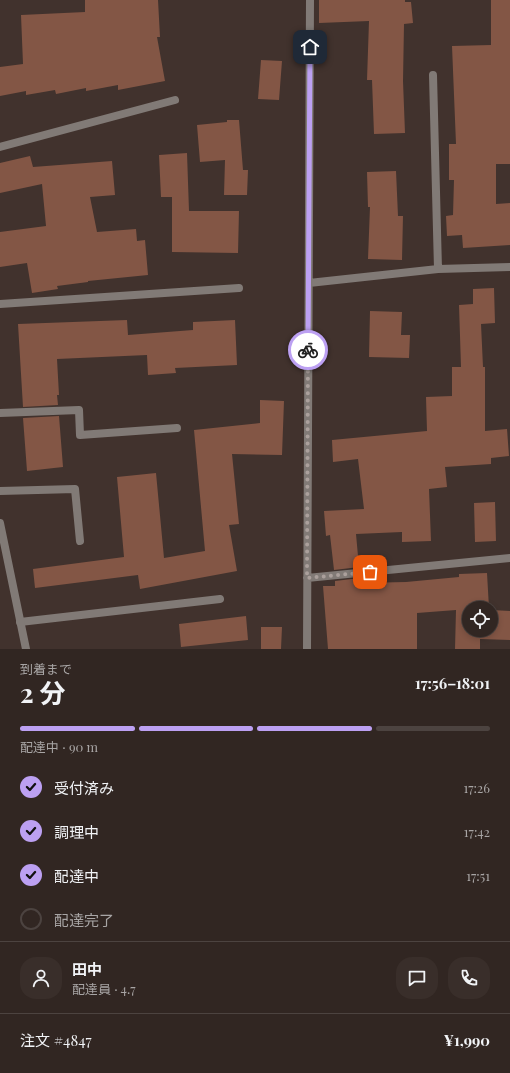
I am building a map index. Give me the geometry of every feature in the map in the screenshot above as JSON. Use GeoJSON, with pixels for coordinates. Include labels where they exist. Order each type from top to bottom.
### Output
{"type":"FeatureCollection","features":[{"type":"Feature","properties":{"kind":"street"},"geometry":{"type":"LineString","coordinates":[[307,649],[310,0]]}},
{"type":"Feature","properties":{"kind":"street"},"geometry":{"type":"LineString","coordinates":[[433,75],[438,269]]}},
{"type":"Feature","properties":{"kind":"street"},"geometry":{"type":"LineString","coordinates":[[0,147],[175,100]]}},
{"type":"Feature","properties":{"kind":"street"},"geometry":{"type":"LineString","coordinates":[[309,283],[438,269],[510,267]]}},
{"type":"Feature","properties":{"kind":"street"},"geometry":{"type":"LineString","coordinates":[[0,304],[239,288]]}},
{"type":"Feature","properties":{"kind":"street"},"geometry":{"type":"LineString","coordinates":[[0,413],[79,410],[80,435],[177,428]]}},
{"type":"Feature","properties":{"kind":"street"},"geometry":{"type":"LineString","coordinates":[[0,491],[75,489],[80,541]]}},
{"type":"Feature","properties":{"kind":"street"},"geometry":{"type":"LineString","coordinates":[[0,523],[26,649]]}},
{"type":"Feature","properties":{"kind":"street"},"geometry":{"type":"LineString","coordinates":[[307,578],[510,558]]}},
{"type":"Feature","properties":{"kind":"street"},"geometry":{"type":"LineString","coordinates":[[20,622],[220,599]]}},
{"type":"Feature","properties":{"kind":"building"},"geometry":{"type":"Polygon","coordinates":[[[85,0],[158,0],[160,37],[157,37],[165,81],[118,90],[118,85],[86,91],[86,88],[56,94],[55,90],[26,95],[26,91],[0,96],[0,67],[23,64],[21,15],[85,12],[85,0]]]}},
{"type":"Feature","properties":{"kind":"building"},"geometry":{"type":"Polygon","coordinates":[[[319,0],[405,0],[405,2],[411,2],[413,23],[404,24],[403,81],[405,133],[374,134],[372,80],[367,80],[369,21],[319,23],[319,0]]]}},
{"type":"Feature","properties":{"kind":"building"},"geometry":{"type":"Polygon","coordinates":[[[491,0],[510,0],[510,164],[496,164],[496,204],[510,203],[510,245],[463,248],[462,235],[447,236],[446,216],[453,215],[454,180],[449,180],[449,144],[456,144],[452,46],[491,45],[491,0]]]}},
{"type":"Feature","properties":{"kind":"building"},"geometry":{"type":"Polygon","coordinates":[[[261,60],[282,61],[279,100],[258,99],[261,60]]]}},
{"type":"Feature","properties":{"kind":"building"},"geometry":{"type":"Polygon","coordinates":[[[227,120],[239,120],[243,170],[248,170],[247,195],[224,195],[225,160],[200,162],[197,125],[227,122],[227,120]]]}},
{"type":"Feature","properties":{"kind":"building"},"geometry":{"type":"Polygon","coordinates":[[[187,153],[189,211],[239,211],[238,253],[172,252],[172,197],[161,197],[159,155],[187,153]]]}},
{"type":"Feature","properties":{"kind":"building"},"geometry":{"type":"Polygon","coordinates":[[[30,156],[33,167],[112,161],[115,195],[90,197],[97,232],[136,229],[137,241],[145,240],[148,275],[88,281],[57,286],[58,289],[32,293],[27,263],[0,267],[0,232],[46,226],[42,184],[0,193],[0,163],[30,156]]]}},
{"type":"Feature","properties":{"kind":"building"},"geometry":{"type":"Polygon","coordinates":[[[396,171],[398,216],[403,216],[402,260],[368,259],[370,207],[368,207],[367,172],[396,171]]]}},
{"type":"Feature","properties":{"kind":"building"},"geometry":{"type":"Polygon","coordinates":[[[494,288],[495,323],[481,324],[483,367],[485,367],[485,431],[507,429],[509,456],[491,458],[491,464],[445,467],[447,487],[429,489],[431,541],[402,542],[402,532],[356,534],[359,567],[334,570],[330,535],[326,536],[324,511],[364,509],[358,459],[333,462],[332,440],[427,431],[426,397],[452,396],[452,367],[461,367],[459,305],[473,304],[473,289],[494,288]]]}},
{"type":"Feature","properties":{"kind":"building"},"geometry":{"type":"Polygon","coordinates":[[[370,311],[402,312],[401,335],[410,335],[409,358],[369,357],[370,311]]]}},
{"type":"Feature","properties":{"kind":"building"},"geometry":{"type":"Polygon","coordinates":[[[127,320],[128,335],[193,330],[193,322],[235,320],[237,365],[175,368],[176,373],[148,375],[147,355],[57,359],[59,395],[57,395],[58,405],[23,407],[18,324],[127,320]]]}},
{"type":"Feature","properties":{"kind":"building"},"geometry":{"type":"Polygon","coordinates":[[[260,400],[284,401],[282,455],[232,454],[239,524],[229,525],[237,571],[140,589],[138,575],[35,588],[33,569],[124,557],[117,477],[156,473],[164,558],[205,551],[194,430],[260,423],[260,400]]]}},
{"type":"Feature","properties":{"kind":"building"},"geometry":{"type":"Polygon","coordinates":[[[59,416],[63,467],[27,471],[23,418],[59,416]]]}},
{"type":"Feature","properties":{"kind":"building"},"geometry":{"type":"Polygon","coordinates":[[[495,502],[496,541],[475,542],[474,503],[495,502]]]}},
{"type":"Feature","properties":{"kind":"building"},"geometry":{"type":"Polygon","coordinates":[[[487,573],[489,601],[462,601],[462,637],[498,637],[498,610],[510,611],[510,640],[480,639],[480,649],[455,649],[456,610],[417,613],[417,649],[328,649],[323,586],[335,586],[335,581],[360,578],[361,583],[406,582],[459,577],[459,574],[487,573]]]}},
{"type":"Feature","properties":{"kind":"building"},"geometry":{"type":"Polygon","coordinates":[[[246,616],[248,640],[181,647],[179,624],[246,616]]]}},
{"type":"Feature","properties":{"kind":"building"},"geometry":{"type":"Polygon","coordinates":[[[261,627],[282,627],[281,649],[261,649],[261,627]]]}},
{"type":"Feature","properties":{"kind":"way so far"},"geometry":{"type":"LineString","coordinates":[[308,350],[307,578],[370,572]]}},
{"type":"Feature","properties":{"kind":"route"},"geometry":{"type":"LineString","coordinates":[[308,350],[310,47]]}}]}
